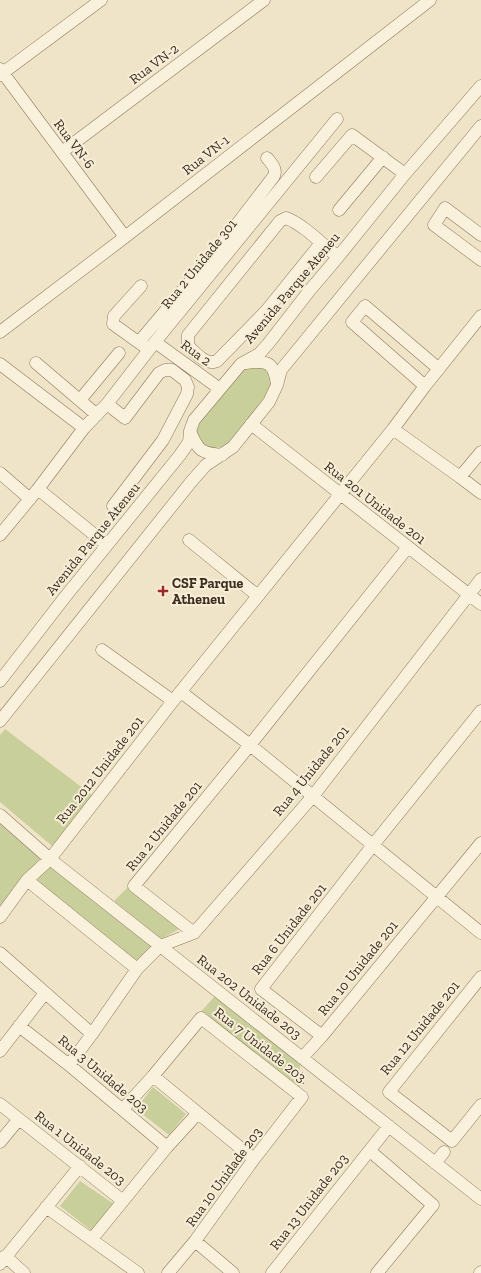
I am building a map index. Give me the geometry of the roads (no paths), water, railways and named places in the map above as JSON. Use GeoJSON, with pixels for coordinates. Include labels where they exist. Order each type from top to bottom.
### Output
{"type":"FeatureCollection","features":[{"type":"Feature","properties":{"kind":"street"},"geometry":{"type":"LineString","coordinates":[[1,73],[101,0]]}},
{"type":"Feature","properties":{"kind":"street","name":"Rua VN-2"},"geometry":{"type":"LineString","coordinates":[[62,152],[264,0]]}},
{"type":"Feature","properties":{"kind":"street","name":"Rua VN-1"},"geometry":{"type":"LineString","coordinates":[[0,332],[430,0]]}},
{"type":"Feature","properties":{"kind":"street","name":"Rua VN-6"},"geometry":{"type":"LineString","coordinates":[[1,73],[125,237]]}},
{"type":"Feature","properties":{"kind":"street","name":"Avenida Parque Ateneu"},"geometry":{"type":"LineString","coordinates":[[0,682],[65,597],[180,455],[189,442],[190,431],[194,420],[241,364],[259,354],[268,344],[405,174],[481,86]]}},
{"type":"Feature","properties":{"kind":"street","name":"Rua 2 Unidade 301"},"geometry":{"type":"LineString","coordinates":[[0,535],[38,489],[84,428],[107,404],[148,345],[337,119]]}},
{"type":"Feature","properties":{"kind":"street"},"geometry":{"type":"LineString","coordinates":[[0,721],[191,482],[206,465],[232,447],[269,402],[277,385],[281,370],[481,126]]}},
{"type":"Feature","properties":{"kind":"street"},"geometry":{"type":"LineString","coordinates":[[316,177],[352,135],[405,174]]}},
{"type":"Feature","properties":{"kind":"street"},"geometry":{"type":"LineString","coordinates":[[340,210],[382,157]]}},
{"type":"Feature","properties":{"kind":"street"},"geometry":{"type":"LineString","coordinates":[[148,345],[274,176],[276,172],[267,158]]}},
{"type":"Feature","properties":{"kind":"street"},"geometry":{"type":"LineString","coordinates":[[481,235],[445,208],[434,225],[481,260]]}},
{"type":"Feature","properties":{"kind":"street"},"geometry":{"type":"LineString","coordinates":[[321,243],[266,311],[217,360],[212,363],[207,362],[188,346],[188,335],[280,221],[286,218],[293,220],[321,243],[338,257]]}},
{"type":"Feature","properties":{"kind":"street","name":"Rua 2"},"geometry":{"type":"LineString","coordinates":[[141,286],[114,316],[114,324],[220,389]]}},
{"type":"Feature","properties":{"kind":"street"},"geometry":{"type":"LineString","coordinates":[[425,386],[352,322],[365,306],[439,369]]}},
{"type":"Feature","properties":{"kind":"street","name":"Rua 2012 Unidade 201"},"geometry":{"type":"LineString","coordinates":[[0,917],[27,880],[50,858],[177,696],[393,429],[481,316]]}},
{"type":"Feature","properties":{"kind":"street"},"geometry":{"type":"LineString","coordinates":[[80,400],[119,353]]}},
{"type":"Feature","properties":{"kind":"street"},"geometry":{"type":"LineString","coordinates":[[241,364],[261,361],[271,365],[275,372],[277,385]]}},
{"type":"Feature","properties":{"kind":"street"},"geometry":{"type":"LineString","coordinates":[[36,363],[98,415]]}},
{"type":"Feature","properties":{"kind":"street"},"geometry":{"type":"LineString","coordinates":[[0,364],[84,428]]}},
{"type":"Feature","properties":{"kind":"street"},"geometry":{"type":"LineString","coordinates":[[107,404],[125,418],[159,373],[165,370],[172,370],[185,380],[188,387],[187,394],[162,440],[113,506]]}},
{"type":"Feature","properties":{"kind":"street","name":"Rua 201 Unidade 201"},"geometry":{"type":"LineString","coordinates":[[251,424],[481,604]]}},
{"type":"Feature","properties":{"kind":"street"},"geometry":{"type":"LineString","coordinates":[[393,429],[481,493]]}},
{"type":"Feature","properties":{"kind":"street"},"geometry":{"type":"LineString","coordinates":[[190,431],[195,445],[206,454],[222,454]]}},
{"type":"Feature","properties":{"kind":"street"},"geometry":{"type":"LineString","coordinates":[[460,477],[481,452]]}},
{"type":"Feature","properties":{"kind":"street"},"geometry":{"type":"LineString","coordinates":[[0,473],[30,499]]}},
{"type":"Feature","properties":{"kind":"street"},"geometry":{"type":"LineString","coordinates":[[38,489],[107,545]]}},
{"type":"Feature","properties":{"kind":"street"},"geometry":{"type":"LineString","coordinates":[[189,540],[258,596]]}},
{"type":"Feature","properties":{"kind":"street","name":"Rua 2 Unidade 201"},"geometry":{"type":"LineString","coordinates":[[194,933],[134,886],[250,745],[408,547]]}},
{"type":"Feature","properties":{"kind":"street","name":"Rua 4 Unidade 201"},"geometry":{"type":"LineString","coordinates":[[160,946],[194,933],[313,796],[481,579]]}},
{"type":"Feature","properties":{"kind":"street"},"geometry":{"type":"LineString","coordinates":[[102,650],[177,696],[250,745],[481,933]]}},
{"type":"Feature","properties":{"kind":"street","name":"Rua 6 Unidade 201"},"geometry":{"type":"LineString","coordinates":[[322,1036],[261,989],[373,845],[481,711]]}},
{"type":"Feature","properties":{"kind":"street","name":"Rua 202 Unidade 203"},"geometry":{"type":"LineString","coordinates":[[0,815],[50,858],[160,946],[481,1199]]}},
{"type":"Feature","properties":{"kind":"street","name":"Rua 10 Unidade 201"},"geometry":{"type":"LineString","coordinates":[[302,1058],[322,1036],[481,843]]}},
{"type":"Feature","properties":{"kind":"street"},"geometry":{"type":"LineString","coordinates":[[27,880],[137,969]]}},
{"type":"Feature","properties":{"kind":"street"},"geometry":{"type":"LineString","coordinates":[[69,1064],[92,1034],[137,969],[160,946]]}},
{"type":"Feature","properties":{"kind":"street","name":"Rua 3 Unidade 203"},"geometry":{"type":"LineString","coordinates":[[0,953],[92,1034]]}},
{"type":"Feature","properties":{"kind":"street","name":"Rua 12 Unidade 201"},"geometry":{"type":"LineString","coordinates":[[481,977],[389,1092],[452,1141],[481,1105]]}},
{"type":"Feature","properties":{"kind":"street"},"geometry":{"type":"LineString","coordinates":[[0,1051],[45,994]]}},
{"type":"Feature","properties":{"kind":"street","name":"Rua 7 Unidade 203"},"geometry":{"type":"LineString","coordinates":[[123,1109],[154,1076],[201,1018],[302,1097]]}},
{"type":"Feature","properties":{"kind":"street","name":"Rua 3 Unidade 203"},"geometry":{"type":"LineString","coordinates":[[20,1026],[69,1064],[168,1147]]}},
{"type":"Feature","properties":{"kind":"street"},"geometry":{"type":"LineString","coordinates":[[154,1076],[254,1159]]}},
{"type":"Feature","properties":{"kind":"street","name":"Rua 10 Unidade 203"},"geometry":{"type":"LineString","coordinates":[[168,1273],[195,1241],[254,1159],[302,1097]]}},
{"type":"Feature","properties":{"kind":"street","name":"Rua 1 Unidade 203"},"geometry":{"type":"LineString","coordinates":[[0,1104],[123,1201]]}},
{"type":"Feature","properties":{"kind":"street"},"geometry":{"type":"LineString","coordinates":[[92,1239],[198,1113]]}},
{"type":"Feature","properties":{"kind":"street","name":"Rua 1 Unidade 203"},"geometry":{"type":"LineString","coordinates":[[0,1142],[19,1119]]}},
{"type":"Feature","properties":{"kind":"street","name":"Rua 13 Unidade 203"},"geometry":{"type":"LineString","coordinates":[[272,1273],[389,1126]]}},
{"type":"Feature","properties":{"kind":"street","name":"Rua 13 Unidade 203"},"geometry":{"type":"LineString","coordinates":[[370,1151],[433,1205],[377,1273]]}},
{"type":"Feature","properties":{"kind":"street"},"geometry":{"type":"LineString","coordinates":[[435,1163],[444,1152]]}},
{"type":"Feature","properties":{"kind":"street"},"geometry":{"type":"LineString","coordinates":[[24,1273],[3,1260],[80,1166]]}},
{"type":"Feature","properties":{"kind":"street"},"geometry":{"type":"LineString","coordinates":[[46,1207],[138,1273]]}},
{"type":"Feature","properties":{"kind":"street"},"geometry":{"type":"LineString","coordinates":[[195,1241],[233,1273]]}},
{"type":"Feature","properties":{"kind":"place","name":"CSF Parque Atheneu"},"geometry":{"type":"Point","coordinates":[163,591]}}]}
